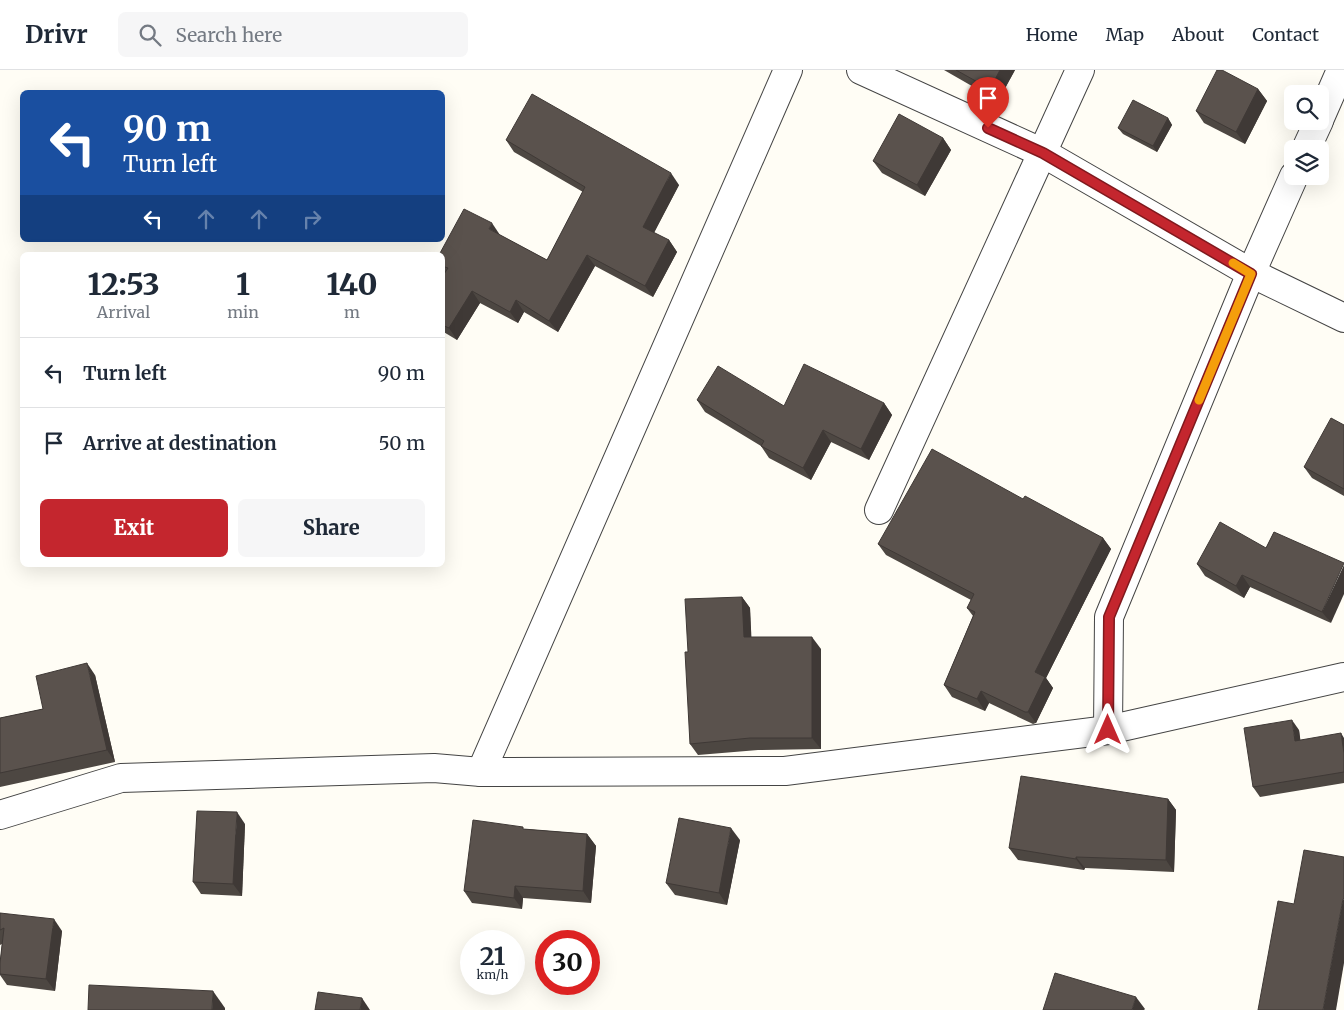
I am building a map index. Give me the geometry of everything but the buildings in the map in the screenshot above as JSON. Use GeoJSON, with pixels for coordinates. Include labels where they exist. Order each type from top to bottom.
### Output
{"type":"FeatureCollection","features":[{"type":"Feature","properties":{"kind":"street"},"geometry":{"type":"LineString","coordinates":[[481,772],[788,70]]}},
{"type":"Feature","properties":{"kind":"street"},"geometry":{"type":"LineString","coordinates":[[861,70],[1043,153],[1251,274],[1344,318]]}},
{"type":"Feature","properties":{"kind":"street"},"geometry":{"type":"LineString","coordinates":[[879,510],[1080,70]]}},
{"type":"Feature","properties":{"kind":"street"},"geometry":{"type":"LineString","coordinates":[[1329,97],[1341,70]]}},
{"type":"Feature","properties":{"kind":"street"},"geometry":{"type":"LineString","coordinates":[[1108,730],[1109,617],[1251,274],[1290,185]]}},
{"type":"Feature","properties":{"kind":"street"},"geometry":{"type":"LineString","coordinates":[[0,815],[121,778],[434,768],[481,772],[785,770],[1108,730],[1344,678]]}},
{"type":"Feature","properties":{"kind":"slow traffic"},"geometry":{"type":"LineString","coordinates":[[1199,400],[1251,274],[1233,263]]}},
{"type":"Feature","properties":{"kind":"route"},"geometry":{"type":"LineString","coordinates":[[988,128],[1043,153],[1251,274],[1109,617],[1108,730]]}}]}
